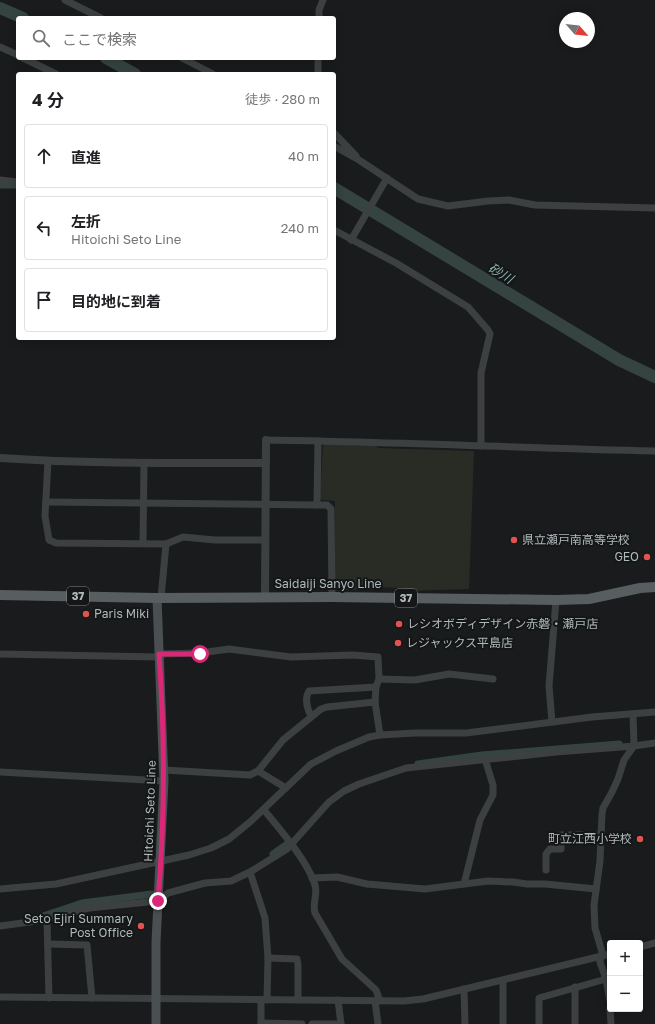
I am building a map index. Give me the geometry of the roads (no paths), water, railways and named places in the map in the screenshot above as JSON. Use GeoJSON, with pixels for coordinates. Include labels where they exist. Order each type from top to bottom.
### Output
{"type":"FeatureCollection","features":[{"type":"Feature","properties":{"kind":"main road","name":"Saidaiji Sanyo Line"},"geometry":{"type":"LineString","coordinates":[[0,595],[159,598],[332,597],[556,600],[590,599],[640,588],[655,587]]}},
{"type":"Feature","properties":{"kind":"main road","name":"Hitoichi Seto Line"},"geometry":{"type":"LineString","coordinates":[[156,1024],[156,942],[164,781],[159,655],[159,598]]}},
{"type":"Feature","properties":{"kind":"street"},"geometry":{"type":"LineString","coordinates":[[64,0],[97,16]]}},
{"type":"Feature","properties":{"kind":"street"},"geometry":{"type":"LineString","coordinates":[[319,16],[319,10],[323,0]]}},
{"type":"Feature","properties":{"kind":"street"},"geometry":{"type":"LineString","coordinates":[[0,47],[16,54]]}},
{"type":"Feature","properties":{"kind":"street"},"geometry":{"type":"LineString","coordinates":[[27,60],[52,72]]}},
{"type":"Feature","properties":{"kind":"street"},"geometry":{"type":"LineString","coordinates":[[186,60],[208,72]]}},
{"type":"Feature","properties":{"kind":"street"},"geometry":{"type":"LineString","coordinates":[[318,60],[318,72]]}},
{"type":"Feature","properties":{"kind":"street"},"geometry":{"type":"LineString","coordinates":[[336,135],[359,160]]}},
{"type":"Feature","properties":{"kind":"street"},"geometry":{"type":"LineString","coordinates":[[336,147],[359,160],[418,199],[448,206],[509,200],[534,205],[655,208]]}},
{"type":"Feature","properties":{"kind":"street"},"geometry":{"type":"LineString","coordinates":[[351,240],[387,178]]}},
{"type":"Feature","properties":{"kind":"street"},"geometry":{"type":"LineString","coordinates":[[0,180],[16,182]]}},
{"type":"Feature","properties":{"kind":"street"},"geometry":{"type":"LineString","coordinates":[[336,231],[396,263],[468,307],[488,330],[490,334],[481,373],[481,446]]}},
{"type":"Feature","properties":{"kind":"street"},"geometry":{"type":"LineString","coordinates":[[336,235],[351,240]]}},
{"type":"Feature","properties":{"kind":"street"},"geometry":{"type":"LineString","coordinates":[[265,597],[266,440],[540,449],[655,451]]}},
{"type":"Feature","properties":{"kind":"street"},"geometry":{"type":"LineString","coordinates":[[317,505],[318,441]]}},
{"type":"Feature","properties":{"kind":"street"},"geometry":{"type":"LineString","coordinates":[[0,458],[48,461],[144,463],[266,463]]}},
{"type":"Feature","properties":{"kind":"street"},"geometry":{"type":"LineString","coordinates":[[48,461],[45,516],[49,540],[56,543],[166,544],[183,537],[215,540],[265,540]]}},
{"type":"Feature","properties":{"kind":"street"},"geometry":{"type":"LineString","coordinates":[[143,543],[144,463]]}},
{"type":"Feature","properties":{"kind":"street"},"geometry":{"type":"LineString","coordinates":[[46,502],[327,505],[331,509],[332,597]]}},
{"type":"Feature","properties":{"kind":"street"},"geometry":{"type":"LineString","coordinates":[[159,598],[166,544]]}},
{"type":"Feature","properties":{"kind":"street"},"geometry":{"type":"LineString","coordinates":[[552,722],[549,686],[556,600]]}},
{"type":"Feature","properties":{"kind":"street"},"geometry":{"type":"LineString","coordinates":[[0,654],[159,655],[200,654],[228,649],[291,657],[353,655],[378,657],[378,679],[375,702],[380,735]]}},
{"type":"Feature","properties":{"kind":"street"},"geometry":{"type":"LineString","coordinates":[[378,679],[415,680],[449,674],[493,679]]}},
{"type":"Feature","properties":{"kind":"street"},"geometry":{"type":"LineString","coordinates":[[311,716],[307,709],[306,695],[308,691],[376,687]]}},
{"type":"Feature","properties":{"kind":"street"},"geometry":{"type":"LineString","coordinates":[[164,770],[250,775],[258,771],[284,740],[321,709],[327,707],[375,702]]}},
{"type":"Feature","properties":{"kind":"street"},"geometry":{"type":"LineString","coordinates":[[0,889],[56,884],[160,862],[211,848],[229,839],[264,810],[311,764],[357,741],[380,735],[466,732],[655,712]]}},
{"type":"Feature","properties":{"kind":"street"},"geometry":{"type":"LineString","coordinates":[[607,985],[600,962],[602,952],[595,928],[594,905],[600,861],[602,814],[603,808],[612,792],[624,760],[634,746],[633,714]]}},
{"type":"Feature","properties":{"kind":"street"},"geometry":{"type":"LineString","coordinates":[[0,926],[47,919],[89,908],[158,901],[168,892],[205,883],[231,880],[250,872],[291,845],[329,802],[344,791],[359,784],[406,768],[556,752],[655,744]]}},
{"type":"Feature","properties":{"kind":"street"},"geometry":{"type":"LineString","coordinates":[[464,884],[480,820],[494,795],[493,785],[485,759]]}},
{"type":"Feature","properties":{"kind":"street"},"geometry":{"type":"LineString","coordinates":[[258,771],[286,788]]}},
{"type":"Feature","properties":{"kind":"street"},"geometry":{"type":"LineString","coordinates":[[0,772],[164,781]]}},
{"type":"Feature","properties":{"kind":"street"},"geometry":{"type":"LineString","coordinates":[[264,810],[291,845],[312,878],[316,887],[314,908],[342,959],[376,990],[378,1024]]}},
{"type":"Feature","properties":{"kind":"street"},"geometry":{"type":"LineString","coordinates":[[546,870],[546,854],[550,849],[561,849],[561,836],[601,835]]}},
{"type":"Feature","properties":{"kind":"street"},"geometry":{"type":"LineString","coordinates":[[250,872],[265,918],[268,958],[261,1024],[302,1024]]}},
{"type":"Feature","properties":{"kind":"street"},"geometry":{"type":"LineString","coordinates":[[312,878],[336,877],[367,884],[425,888],[488,881],[545,884],[596,889]]}},
{"type":"Feature","properties":{"kind":"street"},"geometry":{"type":"LineString","coordinates":[[47,919],[49,998]]}},
{"type":"Feature","properties":{"kind":"street"},"geometry":{"type":"LineString","coordinates":[[643,946],[655,943]]}},
{"type":"Feature","properties":{"kind":"street"},"geometry":{"type":"LineString","coordinates":[[48,944],[87,945],[92,998]]}},
{"type":"Feature","properties":{"kind":"street"},"geometry":{"type":"LineString","coordinates":[[0,998],[377,1001],[419,1000],[607,955]]}},
{"type":"Feature","properties":{"kind":"street"},"geometry":{"type":"LineString","coordinates":[[268,958],[297,959],[298,1000]]}},
{"type":"Feature","properties":{"kind":"street"},"geometry":{"type":"LineString","coordinates":[[539,1024],[539,998],[606,979]]}},
{"type":"Feature","properties":{"kind":"street"},"geometry":{"type":"LineString","coordinates":[[503,980],[503,1024]]}},
{"type":"Feature","properties":{"kind":"street"},"geometry":{"type":"LineString","coordinates":[[575,987],[575,1024]]}},
{"type":"Feature","properties":{"kind":"street"},"geometry":{"type":"LineString","coordinates":[[464,990],[465,1024]]}},
{"type":"Feature","properties":{"kind":"street"},"geometry":{"type":"LineString","coordinates":[[312,1024],[341,1024],[338,1000]]}},
{"type":"Feature","properties":{"kind":"street"},"geometry":{"type":"LineString","coordinates":[[610,1012],[611,1024]]}},
{"type":"Feature","properties":{"kind":"waterway","name":"砂川"},"geometry":{"type":"LineString","coordinates":[[0,8],[18,16]]}},
{"type":"Feature","properties":{"kind":"waterway","name":"砂川"},"geometry":{"type":"LineString","coordinates":[[110,60],[131,72]]}},
{"type":"Feature","properties":{"kind":"waterway"},"geometry":{"type":"LineString","coordinates":[[0,185],[16,185]]}},
{"type":"Feature","properties":{"kind":"waterway","name":"砂川"},"geometry":{"type":"LineString","coordinates":[[336,189],[619,360],[655,377]]}},
{"type":"Feature","properties":{"kind":"waterway"},"geometry":{"type":"LineString","coordinates":[[418,764],[482,755],[619,744]]}},
{"type":"Feature","properties":{"kind":"waterway"},"geometry":{"type":"LineString","coordinates":[[273,854],[287,844]]}},
{"type":"Feature","properties":{"kind":"waterway"},"geometry":{"type":"LineString","coordinates":[[40,917],[82,903],[152,894]]}},
{"type":"Feature","properties":{"kind":"place","name":"県立瀬戸南高等学校"},"geometry":{"type":"Point","coordinates":[514,540]}},
{"type":"Feature","properties":{"kind":"place","name":"GEO"},"geometry":{"type":"Point","coordinates":[647,557]}},
{"type":"Feature","properties":{"kind":"place","name":"Paris Miki"},"geometry":{"type":"Point","coordinates":[86,614]}},
{"type":"Feature","properties":{"kind":"place","name":"レシオボディデザイン赤磐・瀬戸店"},"geometry":{"type":"Point","coordinates":[399,624]}},
{"type":"Feature","properties":{"kind":"place","name":"レジャックス平島店"},"geometry":{"type":"Point","coordinates":[398,643]}},
{"type":"Feature","properties":{"kind":"place","name":"町立江西小学校"},"geometry":{"type":"Point","coordinates":[640,839]}},
{"type":"Feature","properties":{"kind":"place","name":"Seto Ejiri Summary Post Office"},"geometry":{"type":"Point","coordinates":[141,926]}}]}
